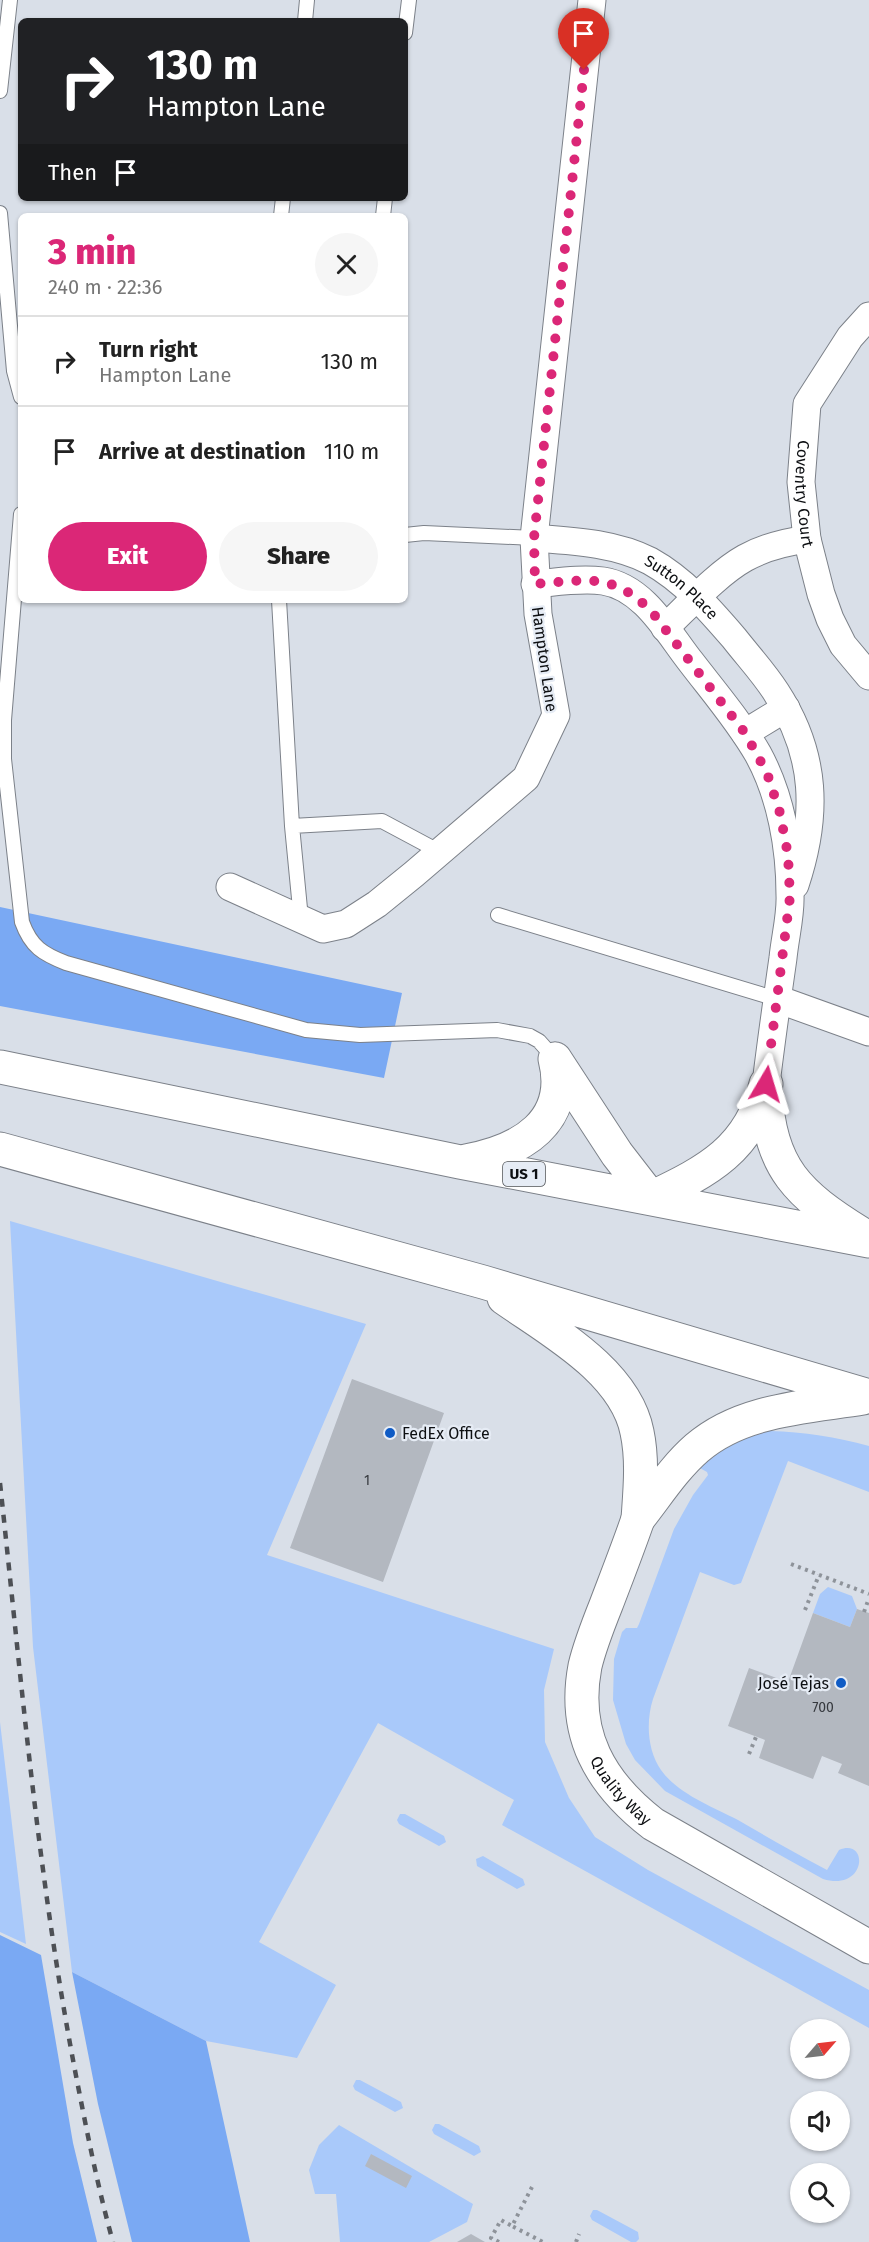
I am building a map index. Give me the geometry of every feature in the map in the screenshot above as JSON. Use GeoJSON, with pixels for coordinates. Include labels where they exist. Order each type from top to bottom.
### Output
{"type":"FeatureCollection","features":[{"type":"Feature","properties":{"kind":"main road"},"geometry":{"type":"LineString","coordinates":[[460,1162],[482,1158],[517,1145],[545,1123],[553,1111],[557,1098],[558,1072],[555,1059]]}},
{"type":"Feature","properties":{"kind":"main road"},"geometry":{"type":"LineString","coordinates":[[555,1059],[617,1154],[651,1198],[699,1173],[735,1147],[754,1118],[766,1084]]}},
{"type":"Feature","properties":{"kind":"main road","name":"US 1"},"geometry":{"type":"LineString","coordinates":[[0,1067],[460,1162],[869,1240]]}},
{"type":"Feature","properties":{"kind":"main road"},"geometry":{"type":"LineString","coordinates":[[766,1084],[770,1131],[783,1166],[794,1182],[810,1198],[869,1240]]}},
{"type":"Feature","properties":{"kind":"main road"},"geometry":{"type":"LineString","coordinates":[[0,1149],[483,1282],[869,1397]]}},
{"type":"Feature","properties":{"kind":"main road"},"geometry":{"type":"LineString","coordinates":[[483,1282],[596,1365],[622,1395],[637,1430],[641,1465],[638,1519]]}},
{"type":"Feature","properties":{"kind":"main road"},"geometry":{"type":"LineString","coordinates":[[638,1519],[683,1461],[715,1434],[755,1417],[869,1397]]}},
{"type":"Feature","properties":{"kind":"main road","name":"Quality Way"},"geometry":{"type":"LineString","coordinates":[[638,1519],[591,1643],[582,1686],[581,1708],[584,1728],[598,1765],[609,1783],[623,1799],[653,1824],[869,1947]]}},
{"type":"Feature","properties":{"kind":"street","name":"Hampton Lane"},"geometry":{"type":"LineString","coordinates":[[230,887],[323,928],[346,924],[377,904],[526,778],[556,715],[542,644],[535,584],[534,538],[592,0]]}},
{"type":"Feature","properties":{"kind":"street","name":"Coventry Court"},"geometry":{"type":"LineString","coordinates":[[869,316],[850,337],[807,404],[801,482],[807,539],[813,568],[830,619],[843,645],[869,676]]}},
{"type":"Feature","properties":{"kind":"street","name":"Sutton Place"},"geometry":{"type":"LineString","coordinates":[[534,538],[607,547],[649,561],[669,573],[698,598],[766,677],[786,708],[795,728],[806,765],[812,803],[805,855],[790,897]]}},
{"type":"Feature","properties":{"kind":"street"},"geometry":{"type":"LineString","coordinates":[[664,628],[744,558],[764,549],[807,539]]}},
{"type":"Feature","properties":{"kind":"street","name":"Sutton Place"},"geometry":{"type":"LineString","coordinates":[[535,584],[589,580],[617,585],[630,592],[642,602],[664,628],[745,733],[767,773],[780,813],[788,855],[790,897],[766,1084]]}},
{"type":"Feature","properties":{"kind":"street"},"geometry":{"type":"LineString","coordinates":[[745,733],[786,708]]}},
{"type":"Feature","properties":{"kind":"street"},"geometry":{"type":"LineString","coordinates":[[777,999],[869,1032]]}},
{"type":"Feature","properties":{"kind":"lane"},"geometry":{"type":"LineString","coordinates":[[0,91],[10,0]]}},
{"type":"Feature","properties":{"kind":"lane"},"geometry":{"type":"LineString","coordinates":[[304,18],[307,0]]}},
{"type":"Feature","properties":{"kind":"lane"},"geometry":{"type":"LineString","coordinates":[[407,18],[409,0]]}},
{"type":"Feature","properties":{"kind":"lane"},"geometry":{"type":"LineString","coordinates":[[0,213],[14,371],[18,386]]}},
{"type":"Feature","properties":{"kind":"lane"},"geometry":{"type":"LineString","coordinates":[[408,535],[424,533],[534,538]]}},
{"type":"Feature","properties":{"kind":"lane"},"geometry":{"type":"LineString","coordinates":[[18,550],[4,720],[4,759],[22,922],[27,937],[37,948],[66,963],[306,1030],[360,1035],[497,1030],[530,1036],[539,1041],[555,1059]]}},
{"type":"Feature","properties":{"kind":"lane"},"geometry":{"type":"LineString","coordinates":[[279,603],[292,826],[301,919]]}},
{"type":"Feature","properties":{"kind":"lane"},"geometry":{"type":"LineString","coordinates":[[292,826],[382,821],[440,852]]}},
{"type":"Feature","properties":{"kind":"lane"},"geometry":{"type":"LineString","coordinates":[[498,915],[777,999]]}},
{"type":"Feature","properties":{"kind":"path"},"geometry":{"type":"LineString","coordinates":[[791,1564],[869,1596],[864,1611]]}},
{"type":"Feature","properties":{"kind":"path"},"geometry":{"type":"LineString","coordinates":[[805,1610],[819,1575]]}},
{"type":"Feature","properties":{"kind":"path"},"geometry":{"type":"LineString","coordinates":[[749,1754],[756,1737]]}},
{"type":"Feature","properties":{"kind":"path"},"geometry":{"type":"LineString","coordinates":[[512,2226],[532,2187]]}},
{"type":"Feature","properties":{"kind":"path"},"geometry":{"type":"LineString","coordinates":[[499,2242],[491,2238],[501,2220],[543,2242]]}},
{"type":"Feature","properties":{"kind":"path"},"geometry":{"type":"LineString","coordinates":[[576,2242],[579,2234]]}},
{"type":"Feature","properties":{"kind":"shaded area"},"geometry":{"type":"Polygon","coordinates":[[[0,907],[402,993],[384,1078],[0,1006],[0,907]]]}},
{"type":"Feature","properties":{"kind":"shaded area"},"geometry":{"type":"Polygon","coordinates":[[[10,1221],[366,1324],[267,1555],[554,1649],[544,1690],[545,1742],[569,1798],[595,1837],[648,1870],[869,1990],[869,2028],[502,1825],[514,1800],[378,1723],[259,1942],[336,1985],[297,2058],[206,2041],[72,1972],[33,1647],[10,1221]]]}},
{"type":"Feature","properties":{"kind":"shaded area"},"geometry":{"type":"Polygon","coordinates":[[[757,1432],[795,1432],[869,1446],[869,1492],[788,1461],[741,1583],[734,1585],[700,1572],[653,1699],[649,1717],[650,1745],[661,1770],[668,1779],[686,1793],[827,1870],[839,1850],[849,1848],[855,1851],[859,1857],[859,1864],[855,1872],[848,1878],[838,1881],[823,1879],[665,1791],[635,1760],[626,1744],[613,1700],[614,1659],[622,1632],[626,1628],[637,1628],[674,1529],[693,1495],[708,1475],[698,1467],[719,1448],[757,1432]]]}},
{"type":"Feature","properties":{"kind":"shaded area"},"geometry":{"type":"Polygon","coordinates":[[[828,1587],[852,1596],[857,1609],[850,1627],[813,1613],[820,1594],[828,1587]]]}},
{"type":"Feature","properties":{"kind":"shaded area"},"geometry":{"type":"Polygon","coordinates":[[[0,1722],[26,1944],[0,1932],[0,1722]]]}},
{"type":"Feature","properties":{"kind":"shaded area"},"geometry":{"type":"Polygon","coordinates":[[[400,1814],[405,1814],[444,1836],[446,1842],[439,1846],[399,1824],[397,1820],[400,1814]]]}},
{"type":"Feature","properties":{"kind":"shaded area"},"geometry":{"type":"Polygon","coordinates":[[[483,1856],[523,1879],[525,1885],[517,1889],[477,1866],[476,1859],[483,1856]]]}},
{"type":"Feature","properties":{"kind":"shaded area"},"geometry":{"type":"Polygon","coordinates":[[[0,1935],[41,1955],[73,2143],[97,2242],[0,2242],[0,1935]]]}},
{"type":"Feature","properties":{"kind":"shaded area"},"geometry":{"type":"Polygon","coordinates":[[[72,1972],[206,2041],[250,2242],[132,2242],[98,2104],[72,1972]]]}},
{"type":"Feature","properties":{"kind":"shaded area"},"geometry":{"type":"Polygon","coordinates":[[[356,2080],[401,2102],[403,2108],[395,2112],[355,2090],[353,2086],[356,2080]]]}},
{"type":"Feature","properties":{"kind":"shaded area"},"geometry":{"type":"Polygon","coordinates":[[[435,2124],[479,2146],[481,2152],[474,2156],[434,2134],[432,2130],[435,2124]]]}},
{"type":"Feature","properties":{"kind":"shaded area"},"geometry":{"type":"Polygon","coordinates":[[[339,2125],[473,2204],[467,2222],[429,2242],[340,2242],[336,2194],[315,2194],[309,2170],[319,2145],[339,2125]]]}},
{"type":"Feature","properties":{"kind":"shaded area"},"geometry":{"type":"Polygon","coordinates":[[[593,2210],[638,2232],[639,2239],[631,2242],[592,2220],[590,2216],[593,2210]]]}},
{"type":"Feature","properties":{"kind":"building"},"geometry":{"type":"Polygon","coordinates":[[[352,1379],[444,1413],[383,1582],[290,1548],[352,1379]]]}},
{"type":"Feature","properties":{"kind":"building"},"geometry":{"type":"Polygon","coordinates":[[[857,1609],[869,1613],[869,1786],[838,1773],[842,1764],[822,1756],[813,1779],[759,1758],[765,1740],[728,1726],[749,1668],[788,1682],[813,1613],[850,1627],[857,1609]]]}},
{"type":"Feature","properties":{"kind":"building"},"geometry":{"type":"Polygon","coordinates":[[[371,2154],[412,2176],[406,2188],[365,2166],[371,2154]]]}},
{"type":"Feature","properties":{"kind":"building"},"geometry":{"type":"Polygon","coordinates":[[[471,2234],[485,2242],[457,2242],[471,2234]]]}},
{"type":"Feature","properties":{"kind":"railway"},"geometry":{"type":"LineString","coordinates":[[0,1483],[33,1788],[53,1940],[83,2110],[113,2242]]}},
{"type":"Feature","properties":{"kind":"place","name":"FedEx Office"},"geometry":{"type":"Point","coordinates":[390,1433]}},
{"type":"Feature","properties":{"kind":"place","name":"José Tejas"},"geometry":{"type":"Point","coordinates":[841,1683]}},
{"type":"Feature","properties":{"kind":"route"},"geometry":{"type":"LineString","coordinates":[[584,70],[534,538],[535,584],[605,581],[630,592],[652,612],[724,705],[745,733],[767,773],[780,813],[788,855],[790,897],[766,1084]]}}]}
